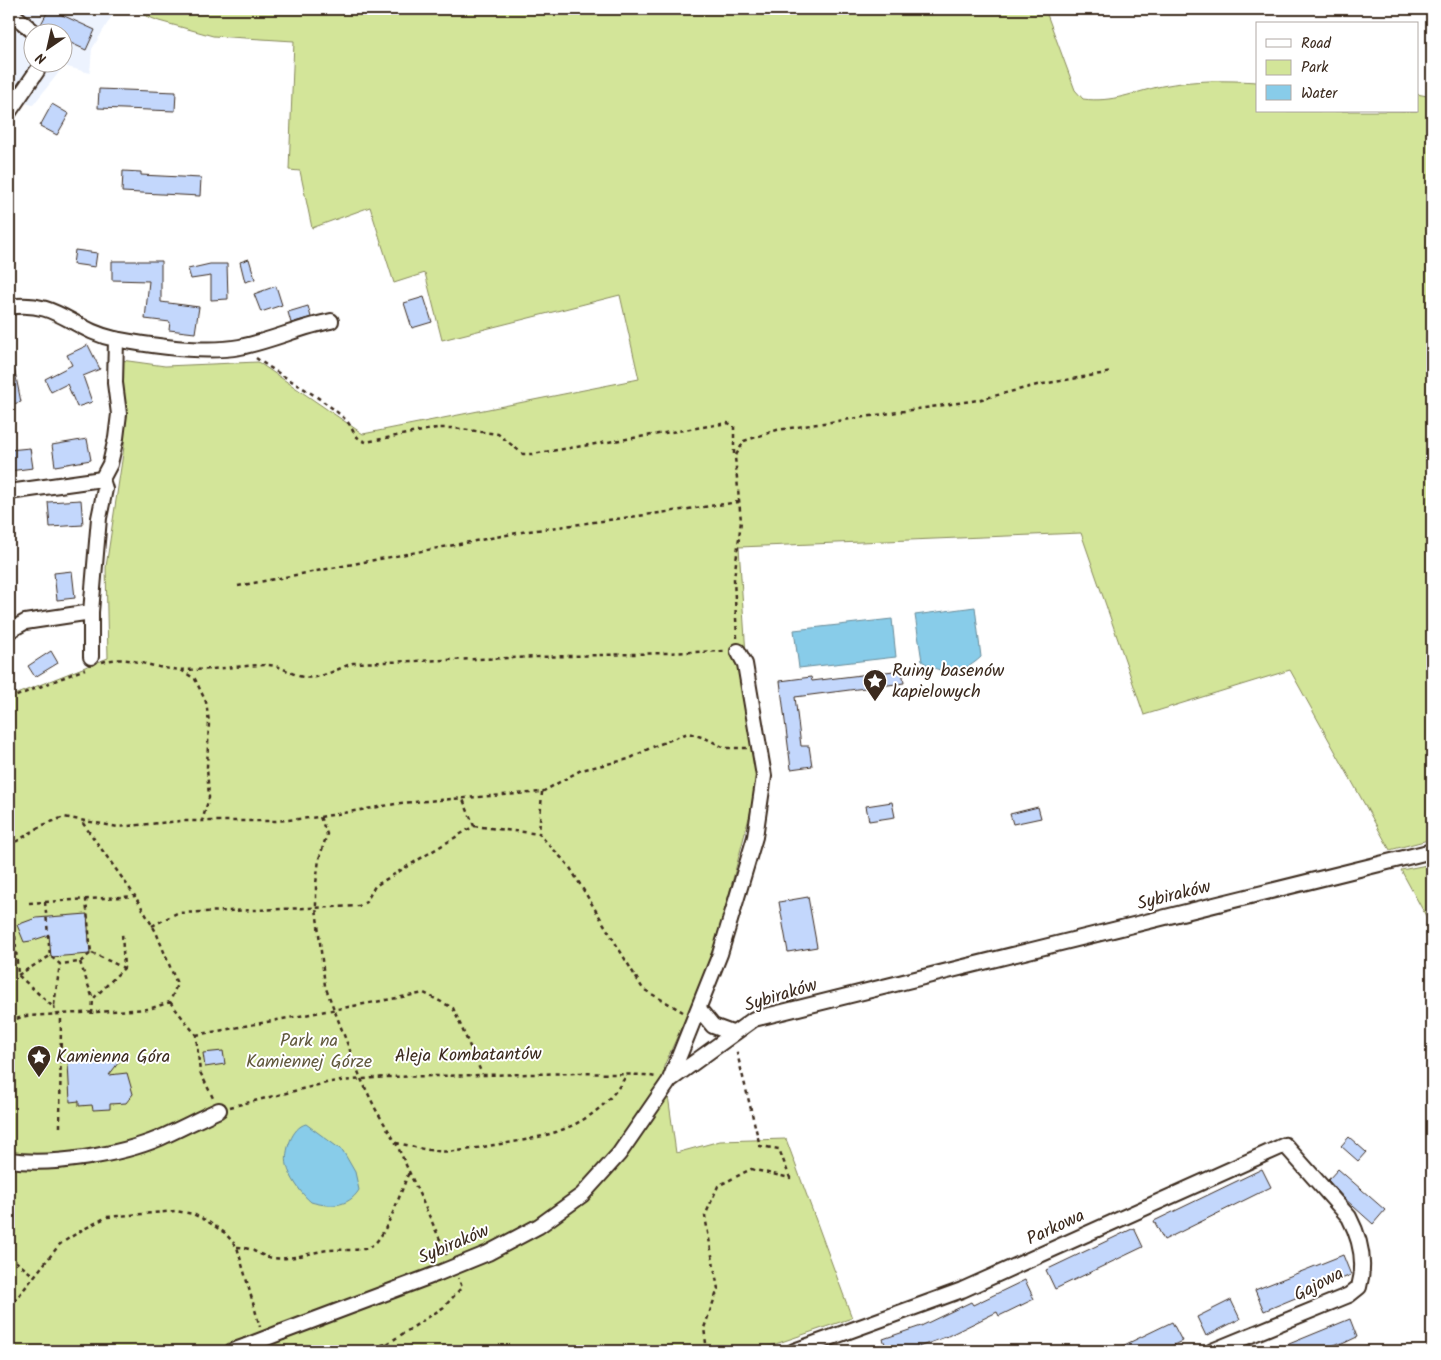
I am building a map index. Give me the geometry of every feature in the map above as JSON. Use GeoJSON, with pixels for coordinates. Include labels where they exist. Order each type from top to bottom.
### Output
{"type":"FeatureCollection","features":[{"type":"Feature","properties":{"kind":"street"},"geometry":{"type":"LineString","coordinates":[[9,10],[23,22]]}},
{"type":"Feature","properties":{"kind":"street"},"geometry":{"type":"LineString","coordinates":[[9,112],[36,72]]}},
{"type":"Feature","properties":{"kind":"street"},"geometry":{"type":"LineString","coordinates":[[9,306],[40,306],[90,332],[116,339],[157,346],[224,349],[240,347],[331,321]]}},
{"type":"Feature","properties":{"kind":"street"},"geometry":{"type":"LineString","coordinates":[[90,662],[91,612],[99,518],[105,489],[102,479],[114,447],[119,414],[115,383],[116,339]]}},
{"type":"Feature","properties":{"kind":"street"},"geometry":{"type":"LineString","coordinates":[[9,492],[102,479]]}},
{"type":"Feature","properties":{"kind":"street"},"geometry":{"type":"LineString","coordinates":[[9,631],[25,622],[91,612]]}},
{"type":"Feature","properties":{"kind":"street"},"geometry":{"type":"LineString","coordinates":[[670,1080],[720,954],[755,836],[764,776],[745,664],[738,652]]}},
{"type":"Feature","properties":{"kind":"street","name":"Sybiraków"},"geometry":{"type":"LineString","coordinates":[[232,1351],[453,1268],[488,1253],[539,1226],[582,1195],[619,1154],[670,1080],[732,1033],[754,1019],[1432,851]]}},
{"type":"Feature","properties":{"kind":"street"},"geometry":{"type":"LineString","coordinates":[[697,1014],[713,1026],[732,1033]]}},
{"type":"Feature","properties":{"kind":"street"},"geometry":{"type":"LineString","coordinates":[[9,1160],[22,1162],[63,1159],[126,1149],[159,1138],[219,1110]]}},
{"type":"Feature","properties":{"kind":"street","name":"Parkowa"},"geometry":{"type":"LineString","coordinates":[[794,1351],[962,1290],[1285,1145],[1314,1181]]}},
{"type":"Feature","properties":{"kind":"street","name":"Gajowa"},"geometry":{"type":"LineString","coordinates":[[1212,1351],[1349,1295],[1359,1287],[1362,1263],[1356,1231],[1349,1217],[1314,1181]]}},
{"type":"Feature","properties":{"kind":"path"},"geometry":{"type":"LineString","coordinates":[[9,698],[90,662],[126,658],[180,670],[272,665],[280,666],[301,676],[318,677],[354,663],[738,652],[734,579],[740,521],[734,457],[734,426],[728,423],[532,454],[522,454],[498,434],[453,428],[437,428],[366,442],[356,438],[347,421],[297,384],[240,347]]}},
{"type":"Feature","properties":{"kind":"path"},"geometry":{"type":"LineString","coordinates":[[734,457],[744,441],[777,430],[978,400],[1037,384],[1112,372]]}},
{"type":"Feature","properties":{"kind":"path"},"geometry":{"type":"LineString","coordinates":[[238,586],[522,532],[739,502]]}},
{"type":"Feature","properties":{"kind":"path"},"geometry":{"type":"LineString","coordinates":[[180,670],[195,679],[206,702],[209,722],[207,767],[209,798],[202,822]]}},
{"type":"Feature","properties":{"kind":"path"},"geometry":{"type":"LineString","coordinates":[[9,846],[55,820],[64,817],[82,822],[118,827],[181,821],[276,821],[320,817],[400,803],[542,792],[581,770],[629,760],[650,748],[688,733],[698,735],[725,748],[759,746]]}},
{"type":"Feature","properties":{"kind":"path"},"geometry":{"type":"LineString","coordinates":[[539,834],[542,792]]}},
{"type":"Feature","properties":{"kind":"path"},"geometry":{"type":"LineString","coordinates":[[462,797],[474,826]]}},
{"type":"Feature","properties":{"kind":"path"},"geometry":{"type":"LineString","coordinates":[[320,817],[327,834],[319,859],[316,908],[325,986],[361,1079],[376,1110],[396,1142],[462,1287],[444,1308],[387,1344],[350,1351]]}},
{"type":"Feature","properties":{"kind":"path"},"geometry":{"type":"LineString","coordinates":[[82,822],[135,896],[152,926],[177,984],[170,1002]]}},
{"type":"Feature","properties":{"kind":"path"},"geometry":{"type":"LineString","coordinates":[[152,926],[177,913],[359,906],[366,902],[376,886],[474,826],[539,834],[569,866],[643,989],[666,1004],[697,1014]]}},
{"type":"Feature","properties":{"kind":"path"},"geometry":{"type":"LineString","coordinates":[[29,904],[135,896]]}},
{"type":"Feature","properties":{"kind":"path"},"geometry":{"type":"LineString","coordinates":[[86,900],[91,953]]}},
{"type":"Feature","properties":{"kind":"path"},"geometry":{"type":"LineString","coordinates":[[45,902],[50,956],[60,964],[80,962],[91,953]]}},
{"type":"Feature","properties":{"kind":"path"},"geometry":{"type":"LineString","coordinates":[[93,1000],[124,968],[122,932]]}},
{"type":"Feature","properties":{"kind":"path"},"geometry":{"type":"LineString","coordinates":[[15,936],[18,975],[52,1006],[54,1005]]}},
{"type":"Feature","properties":{"kind":"path"},"geometry":{"type":"LineString","coordinates":[[91,953],[124,968]]}},
{"type":"Feature","properties":{"kind":"path"},"geometry":{"type":"LineString","coordinates":[[18,975],[50,956]]}},
{"type":"Feature","properties":{"kind":"path"},"geometry":{"type":"LineString","coordinates":[[80,962],[93,1000],[92,1014]]}},
{"type":"Feature","properties":{"kind":"path"},"geometry":{"type":"LineString","coordinates":[[55,1014],[54,1005],[60,964]]}},
{"type":"Feature","properties":{"kind":"path"},"geometry":{"type":"LineString","coordinates":[[196,1034],[424,994],[453,1008],[482,1074]]}},
{"type":"Feature","properties":{"kind":"path"},"geometry":{"type":"LineString","coordinates":[[9,1021],[26,1016],[92,1014],[149,1009],[170,1002]]}},
{"type":"Feature","properties":{"kind":"path"},"geometry":{"type":"LineString","coordinates":[[170,1002],[196,1034],[200,1072],[219,1110]]}},
{"type":"Feature","properties":{"kind":"path"},"geometry":{"type":"LineString","coordinates":[[60,1127],[61,1015]]}},
{"type":"Feature","properties":{"kind":"path"},"geometry":{"type":"LineString","coordinates":[[707,1351],[704,1328],[718,1289],[705,1216],[718,1186],[752,1169],[790,1178],[779,1149],[760,1146],[732,1033]]}},
{"type":"Feature","properties":{"kind":"path","name":"Aleja Kombatantów"},"geometry":{"type":"LineString","coordinates":[[219,1110],[330,1082],[361,1079],[482,1074],[645,1074],[670,1080]]}},
{"type":"Feature","properties":{"kind":"path"},"geometry":{"type":"LineString","coordinates":[[396,1142],[438,1151],[490,1146],[555,1134],[580,1123],[601,1108],[620,1086],[627,1074]]}},
{"type":"Feature","properties":{"kind":"path"},"geometry":{"type":"LineString","coordinates":[[237,1247],[248,1247],[271,1258],[286,1258],[323,1251],[356,1250],[371,1247],[383,1231],[409,1172]]}},
{"type":"Feature","properties":{"kind":"path"},"geometry":{"type":"LineString","coordinates":[[9,1308],[60,1244],[107,1217],[176,1211],[194,1214],[225,1233],[237,1247],[262,1334]]}},
{"type":"Feature","properties":{"kind":"path"},"geometry":{"type":"LineString","coordinates":[[9,1256],[34,1276]]}},
{"type":"Feature","properties":{"kind":"path"},"geometry":{"type":"LineString","coordinates":[[387,1344],[401,1351]]}},
{"type":"Feature","properties":{"kind":"shaded area"},"geometry":{"type":"Polygon","coordinates":[[[9,9],[116,9],[92,49],[90,73],[72,68],[72,22],[22,22],[22,72],[59,72],[33,105],[21,102],[9,103],[9,9]]]}},
{"type":"Feature","properties":{"kind":"green space","name":"Park na Kamiennej Górze"},"geometry":{"type":"Polygon","coordinates":[[[129,9],[1045,9],[1075,90],[1083,99],[1104,100],[1174,84],[1221,81],[1256,82],[1256,112],[1418,112],[1418,94],[1432,97],[1432,839],[1390,850],[1290,670],[1144,715],[1081,533],[739,547],[750,716],[758,783],[721,925],[700,986],[664,1066],[676,1153],[720,1141],[786,1139],[852,1318],[755,1351],[9,1351],[9,697],[108,658],[106,567],[124,447],[125,416],[121,360],[165,366],[258,362],[363,434],[639,379],[620,295],[442,340],[425,273],[394,283],[370,207],[312,228],[300,171],[289,170],[294,41],[213,36],[159,21],[129,9]]]}},
{"type":"Feature","properties":{"kind":"green space"},"geometry":{"type":"Polygon","coordinates":[[[1432,864],[1432,927],[1401,870],[1432,864]]]}},
{"type":"Feature","properties":{"kind":"water"},"geometry":{"type":"Polygon","coordinates":[[[975,607],[981,657],[967,667],[952,671],[937,669],[922,661],[915,615],[975,607]]]}},
{"type":"Feature","properties":{"kind":"water"},"geometry":{"type":"Polygon","coordinates":[[[892,619],[896,657],[799,668],[794,630],[892,619]]]}},
{"type":"Feature","properties":{"kind":"water"},"geometry":{"type":"Polygon","coordinates":[[[306,1124],[343,1151],[355,1172],[359,1190],[349,1200],[337,1205],[311,1202],[293,1180],[286,1160],[288,1147],[293,1135],[301,1126],[306,1124]]]}},
{"type":"Feature","properties":{"kind":"building"},"geometry":{"type":"Polygon","coordinates":[[[49,9],[95,30],[86,50],[72,44],[72,22],[42,22],[49,9]]]}},
{"type":"Feature","properties":{"kind":"building"},"geometry":{"type":"Polygon","coordinates":[[[99,89],[176,92],[175,111],[98,108],[99,89]]]}},
{"type":"Feature","properties":{"kind":"building"},"geometry":{"type":"Polygon","coordinates":[[[52,104],[69,114],[57,135],[40,126],[52,104]]]}},
{"type":"Feature","properties":{"kind":"building"},"geometry":{"type":"Polygon","coordinates":[[[123,171],[141,172],[141,175],[201,178],[200,196],[122,192],[123,171]]]}},
{"type":"Feature","properties":{"kind":"building"},"geometry":{"type":"Polygon","coordinates":[[[75,250],[97,253],[95,267],[73,264],[75,250]]]}},
{"type":"Feature","properties":{"kind":"building"},"geometry":{"type":"Polygon","coordinates":[[[249,259],[255,279],[245,282],[240,262],[249,259]]]}},
{"type":"Feature","properties":{"kind":"building"},"geometry":{"type":"Polygon","coordinates":[[[112,261],[161,261],[161,302],[199,307],[195,333],[169,330],[170,322],[145,319],[149,281],[112,280],[112,261]]]}},
{"type":"Feature","properties":{"kind":"building"},"geometry":{"type":"Polygon","coordinates":[[[210,264],[227,264],[228,299],[211,300],[211,276],[191,279],[188,269],[210,264]]]}},
{"type":"Feature","properties":{"kind":"building"},"geometry":{"type":"Polygon","coordinates":[[[276,286],[282,305],[261,312],[254,294],[276,286]]]}},
{"type":"Feature","properties":{"kind":"building"},"geometry":{"type":"Polygon","coordinates":[[[424,297],[432,322],[412,328],[404,303],[424,297]]]}},
{"type":"Feature","properties":{"kind":"building"},"geometry":{"type":"Polygon","coordinates":[[[308,306],[311,317],[291,323],[288,312],[308,306]]]}},
{"type":"Feature","properties":{"kind":"building"},"geometry":{"type":"Polygon","coordinates":[[[88,345],[100,369],[83,376],[92,402],[77,407],[67,384],[51,392],[45,379],[72,365],[67,355],[88,345]]]}},
{"type":"Feature","properties":{"kind":"building"},"geometry":{"type":"Polygon","coordinates":[[[14,367],[21,402],[9,405],[9,368],[14,367]]]}},
{"type":"Feature","properties":{"kind":"building"},"geometry":{"type":"Polygon","coordinates":[[[87,439],[91,460],[55,466],[52,445],[87,439]]]}},
{"type":"Feature","properties":{"kind":"building"},"geometry":{"type":"Polygon","coordinates":[[[30,448],[33,468],[9,471],[9,450],[30,448]]]}},
{"type":"Feature","properties":{"kind":"building"},"geometry":{"type":"Polygon","coordinates":[[[81,500],[83,525],[50,527],[48,502],[81,500]]]}},
{"type":"Feature","properties":{"kind":"building"},"geometry":{"type":"Polygon","coordinates":[[[72,571],[75,598],[57,600],[54,573],[72,571]]]}},
{"type":"Feature","properties":{"kind":"building"},"geometry":{"type":"Polygon","coordinates":[[[51,651],[58,663],[35,677],[28,666],[51,651]]]}},
{"type":"Feature","properties":{"kind":"building"},"geometry":{"type":"Polygon","coordinates":[[[902,670],[904,683],[795,697],[801,746],[809,746],[812,766],[791,769],[780,681],[811,677],[812,681],[902,670]]]}},
{"type":"Feature","properties":{"kind":"building"},"geometry":{"type":"Polygon","coordinates":[[[892,802],[895,817],[869,821],[866,806],[892,802]]]}},
{"type":"Feature","properties":{"kind":"building"},"geometry":{"type":"Polygon","coordinates":[[[1038,807],[1041,818],[1013,824],[1010,814],[1038,807]]]}},
{"type":"Feature","properties":{"kind":"building"},"geometry":{"type":"Polygon","coordinates":[[[808,897],[817,947],[788,952],[779,902],[808,897]]]}},
{"type":"Feature","properties":{"kind":"building"},"geometry":{"type":"Polygon","coordinates":[[[87,914],[90,954],[51,957],[49,935],[24,942],[17,925],[36,918],[87,914]]]}},
{"type":"Feature","properties":{"kind":"building"},"geometry":{"type":"Polygon","coordinates":[[[223,1051],[225,1064],[205,1067],[203,1053],[223,1051]]]}},
{"type":"Feature","properties":{"kind":"building"},"geometry":{"type":"Polygon","coordinates":[[[125,1054],[109,1075],[127,1073],[133,1094],[126,1103],[110,1104],[110,1109],[93,1110],[92,1105],[79,1106],[79,1101],[70,1102],[68,1063],[75,1055],[125,1054]]]}},
{"type":"Feature","properties":{"kind":"building"},"geometry":{"type":"Polygon","coordinates":[[[1349,1137],[1366,1152],[1358,1161],[1341,1146],[1349,1137]]]}},
{"type":"Feature","properties":{"kind":"building"},"geometry":{"type":"Polygon","coordinates":[[[1262,1169],[1271,1187],[1164,1240],[1154,1221],[1262,1169]]]}},
{"type":"Feature","properties":{"kind":"building"},"geometry":{"type":"Polygon","coordinates":[[[1338,1169],[1385,1210],[1373,1224],[1344,1198],[1328,1180],[1338,1169]]]}},
{"type":"Feature","properties":{"kind":"building"},"geometry":{"type":"Polygon","coordinates":[[[1134,1228],[1143,1247],[1055,1289],[1046,1270],[1134,1228]]]}},
{"type":"Feature","properties":{"kind":"building"},"geometry":{"type":"Polygon","coordinates":[[[1343,1255],[1351,1275],[1264,1311],[1255,1290],[1343,1255]]]}},
{"type":"Feature","properties":{"kind":"building"},"geometry":{"type":"Polygon","coordinates":[[[1025,1280],[1034,1299],[999,1316],[997,1312],[948,1336],[908,1351],[888,1351],[883,1339],[921,1326],[971,1302],[973,1305],[1025,1280]]]}},
{"type":"Feature","properties":{"kind":"building"},"geometry":{"type":"Polygon","coordinates":[[[1231,1300],[1240,1319],[1206,1336],[1197,1317],[1231,1300]]]}},
{"type":"Feature","properties":{"kind":"building"},"geometry":{"type":"Polygon","coordinates":[[[1350,1319],[1357,1337],[1340,1345],[1339,1343],[1319,1351],[1272,1351],[1350,1319]]]}},
{"type":"Feature","properties":{"kind":"building"},"geometry":{"type":"Polygon","coordinates":[[[1172,1322],[1182,1341],[1161,1351],[1112,1351],[1172,1322]]]}},
{"type":"Feature","properties":{"kind":"place","name":"Ruiny basenów kapielowych"},"geometry":{"type":"Point","coordinates":[875,702]}},
{"type":"Feature","properties":{"kind":"place","name":"Kamienna Góra"},"geometry":{"type":"Point","coordinates":[39,1078]}}]}
